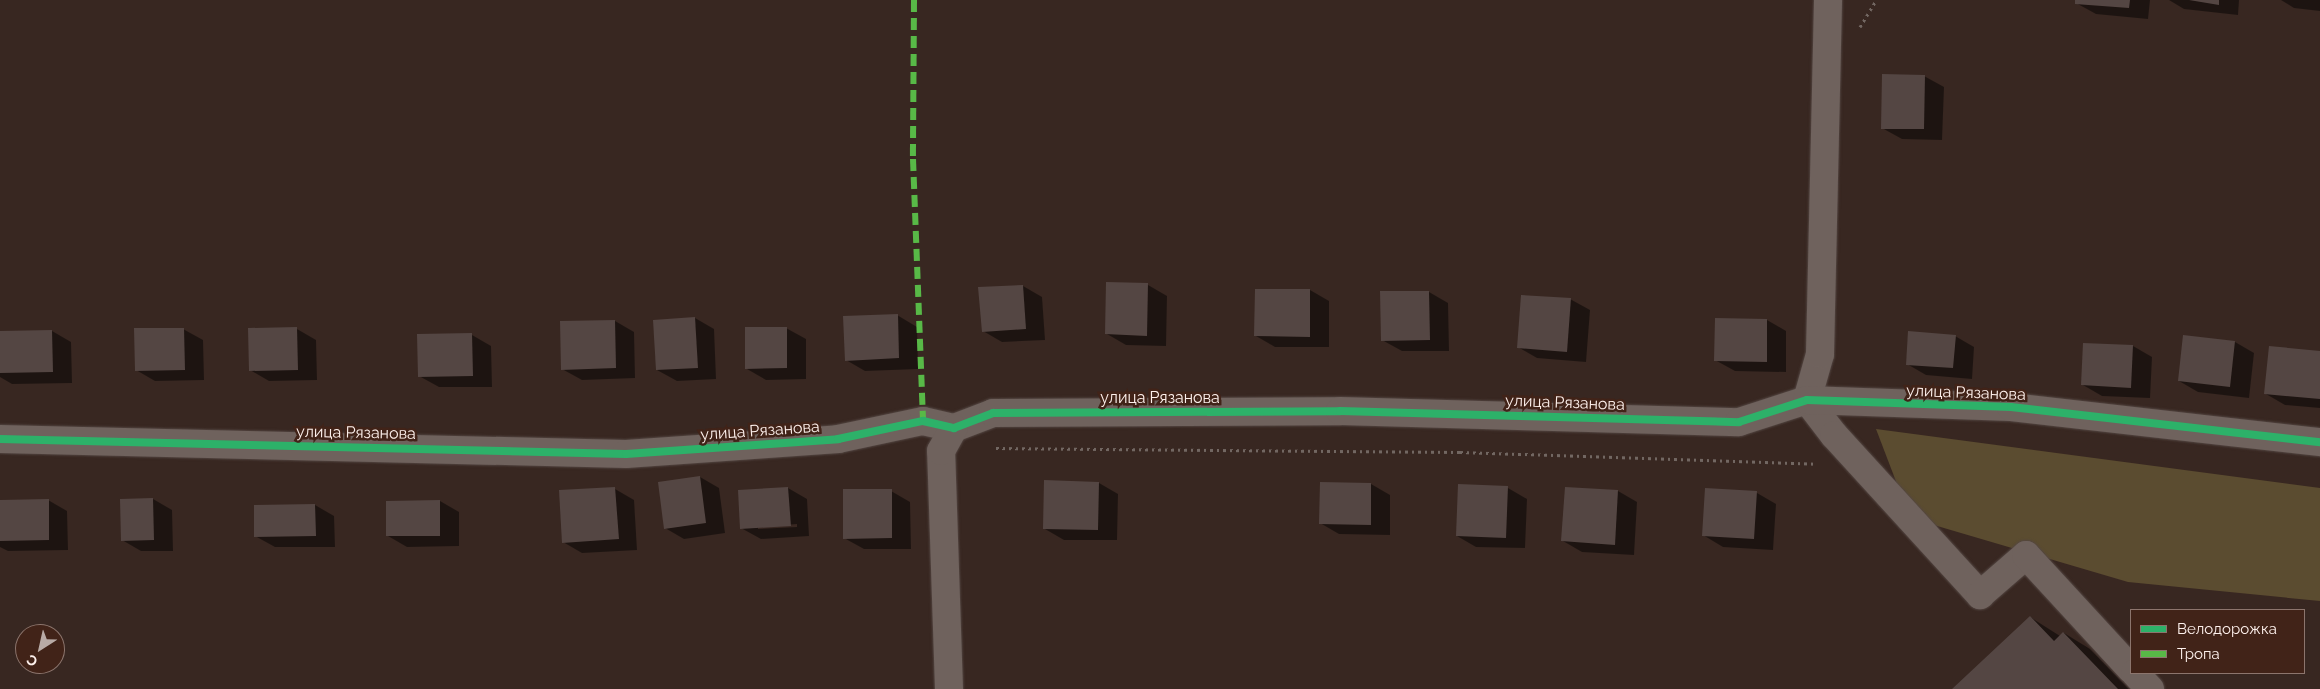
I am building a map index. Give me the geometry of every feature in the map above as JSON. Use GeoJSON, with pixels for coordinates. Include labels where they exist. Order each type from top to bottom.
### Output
{"type":"FeatureCollection","features":[{"type":"Feature","properties":{"kind":"street"},"geometry":{"type":"LineString","coordinates":[[1828,0],[1820,354],[1807,400],[1834,435],[1980,595],[2026,555],[2130,668]]}},
{"type":"Feature","properties":{"kind":"street","name":"улица Рязанова"},"geometry":{"type":"LineString","coordinates":[[0,439],[626,454],[838,438],[923,421],[947,440],[993,413],[1003,412],[1340,411],[1739,422],[1807,400],[2011,407],[2320,442]]}},
{"type":"Feature","properties":{"kind":"street"},"geometry":{"type":"LineString","coordinates":[[947,440],[949,689]]}},
{"type":"Feature","properties":{"kind":"street"},"geometry":{"type":"LineString","coordinates":[[2136,674],[2150,689]]}},
{"type":"Feature","properties":{"kind":"path"},"geometry":{"type":"LineString","coordinates":[[1856,34],[1876,0]]}},
{"type":"Feature","properties":{"kind":"path"},"geometry":{"type":"LineString","coordinates":[[947,440],[1007,448],[1460,452],[1832,464],[1834,435]]}},
{"type":"Feature","properties":{"kind":"shaded area"},"geometry":{"type":"Polygon","coordinates":[[[1876,429],[2320,488],[2320,601],[2128,582],[1910,518],[1876,429]]]}},
{"type":"Feature","properties":{"kind":"building"},"geometry":{"type":"Polygon","coordinates":[[[2075,0],[2130,0],[2129,8],[2075,4],[2075,0]]]}},
{"type":"Feature","properties":{"kind":"building"},"geometry":{"type":"Polygon","coordinates":[[[2189,0],[2219,0],[2219,5],[2189,0]]]}},
{"type":"Feature","properties":{"kind":"building"},"geometry":{"type":"Polygon","coordinates":[[[1882,74],[1925,75],[1924,129],[1881,129],[1882,74]]]}},
{"type":"Feature","properties":{"kind":"building"},"geometry":{"type":"Polygon","coordinates":[[[1106,282],[1148,283],[1147,336],[1105,334],[1106,282]]]}},
{"type":"Feature","properties":{"kind":"building"},"geometry":{"type":"Polygon","coordinates":[[[1023,285],[1026,329],[982,332],[978,287],[1023,285]]]}},
{"type":"Feature","properties":{"kind":"building"},"geometry":{"type":"Polygon","coordinates":[[[1255,289],[1310,289],[1310,337],[1254,336],[1255,289]]]}},
{"type":"Feature","properties":{"kind":"building"},"geometry":{"type":"Polygon","coordinates":[[[1380,291],[1429,291],[1430,340],[1381,341],[1380,291]]]}},
{"type":"Feature","properties":{"kind":"building"},"geometry":{"type":"Polygon","coordinates":[[[1521,295],[1571,298],[1567,352],[1517,348],[1521,295]]]}},
{"type":"Feature","properties":{"kind":"building"},"geometry":{"type":"Polygon","coordinates":[[[898,314],[899,358],[845,361],[843,316],[898,314]]]}},
{"type":"Feature","properties":{"kind":"building"},"geometry":{"type":"Polygon","coordinates":[[[695,317],[698,368],[656,370],[653,320],[695,317]]]}},
{"type":"Feature","properties":{"kind":"building"},"geometry":{"type":"Polygon","coordinates":[[[1715,318],[1767,319],[1767,362],[1714,361],[1715,318]]]}},
{"type":"Feature","properties":{"kind":"building"},"geometry":{"type":"Polygon","coordinates":[[[615,320],[616,368],[561,370],[560,321],[615,320]]]}},
{"type":"Feature","properties":{"kind":"building"},"geometry":{"type":"Polygon","coordinates":[[[297,327],[298,370],[249,371],[248,328],[297,327]]]}},
{"type":"Feature","properties":{"kind":"building"},"geometry":{"type":"Polygon","coordinates":[[[745,327],[787,327],[787,368],[745,369],[745,327]]]}},
{"type":"Feature","properties":{"kind":"building"},"geometry":{"type":"Polygon","coordinates":[[[134,328],[184,328],[185,370],[135,371],[134,328]]]}},
{"type":"Feature","properties":{"kind":"building"},"geometry":{"type":"Polygon","coordinates":[[[52,330],[53,372],[0,373],[0,331],[52,330]]]}},
{"type":"Feature","properties":{"kind":"building"},"geometry":{"type":"Polygon","coordinates":[[[1908,331],[1956,335],[1953,368],[1906,365],[1908,331]]]}},
{"type":"Feature","properties":{"kind":"building"},"geometry":{"type":"Polygon","coordinates":[[[472,333],[473,376],[418,377],[417,334],[472,333]]]}},
{"type":"Feature","properties":{"kind":"building"},"geometry":{"type":"Polygon","coordinates":[[[2183,335],[2235,341],[2230,387],[2178,381],[2183,335]]]}},
{"type":"Feature","properties":{"kind":"building"},"geometry":{"type":"Polygon","coordinates":[[[2083,343],[2133,345],[2131,388],[2081,385],[2083,343]]]}},
{"type":"Feature","properties":{"kind":"building"},"geometry":{"type":"Polygon","coordinates":[[[2269,346],[2320,351],[2320,399],[2264,394],[2269,346]]]}},
{"type":"Feature","properties":{"kind":"building"},"geometry":{"type":"Polygon","coordinates":[[[700,476],[706,523],[664,529],[658,482],[700,476]]]}},
{"type":"Feature","properties":{"kind":"building"},"geometry":{"type":"Polygon","coordinates":[[[1044,480],[1099,482],[1098,530],[1043,529],[1044,480]]]}},
{"type":"Feature","properties":{"kind":"building"},"geometry":{"type":"Polygon","coordinates":[[[1320,482],[1371,483],[1371,525],[1319,524],[1320,482]]]}},
{"type":"Feature","properties":{"kind":"building"},"geometry":{"type":"Polygon","coordinates":[[[1458,484],[1508,486],[1506,538],[1456,536],[1458,484]]]}},
{"type":"Feature","properties":{"kind":"building"},"geometry":{"type":"Polygon","coordinates":[[[615,487],[619,539],[562,543],[559,490],[615,487]]]}},
{"type":"Feature","properties":{"kind":"building"},"geometry":{"type":"Polygon","coordinates":[[[788,487],[791,526],[740,529],[738,490],[788,487]]]}},
{"type":"Feature","properties":{"kind":"building"},"geometry":{"type":"Polygon","coordinates":[[[1565,487],[1618,490],[1615,545],[1561,541],[1565,487]]]}},
{"type":"Feature","properties":{"kind":"building"},"geometry":{"type":"Polygon","coordinates":[[[1705,488],[1757,491],[1754,539],[1702,536],[1705,488]]]}},
{"type":"Feature","properties":{"kind":"building"},"geometry":{"type":"Polygon","coordinates":[[[843,489],[892,489],[892,538],[843,539],[843,489]]]}},
{"type":"Feature","properties":{"kind":"building"},"geometry":{"type":"Polygon","coordinates":[[[153,498],[154,540],[121,541],[120,499],[153,498]]]}},
{"type":"Feature","properties":{"kind":"building"},"geometry":{"type":"Polygon","coordinates":[[[49,499],[49,540],[0,541],[0,500],[49,499]]]}},
{"type":"Feature","properties":{"kind":"building"},"geometry":{"type":"Polygon","coordinates":[[[440,500],[440,536],[386,536],[386,501],[440,500]]]}},
{"type":"Feature","properties":{"kind":"building"},"geometry":{"type":"Polygon","coordinates":[[[315,504],[316,536],[254,537],[254,505],[315,504]]]}},
{"type":"Feature","properties":{"kind":"building"},"geometry":{"type":"Polygon","coordinates":[[[2030,616],[2054,641],[2063,632],[2118,689],[1952,689],[2030,616]]]}},
{"type":"Feature","properties":{"kind":"marked path"},"geometry":{"type":"LineString","coordinates":[[914,0],[913,159],[923,421]]}},
{"type":"Feature","properties":{"kind":"cycle path"},"geometry":{"type":"LineString","coordinates":[[0,439],[626,454],[838,439],[923,421],[954,428],[993,413],[1340,411],[1739,422],[1807,400],[2011,407],[2320,442]]}}]}
